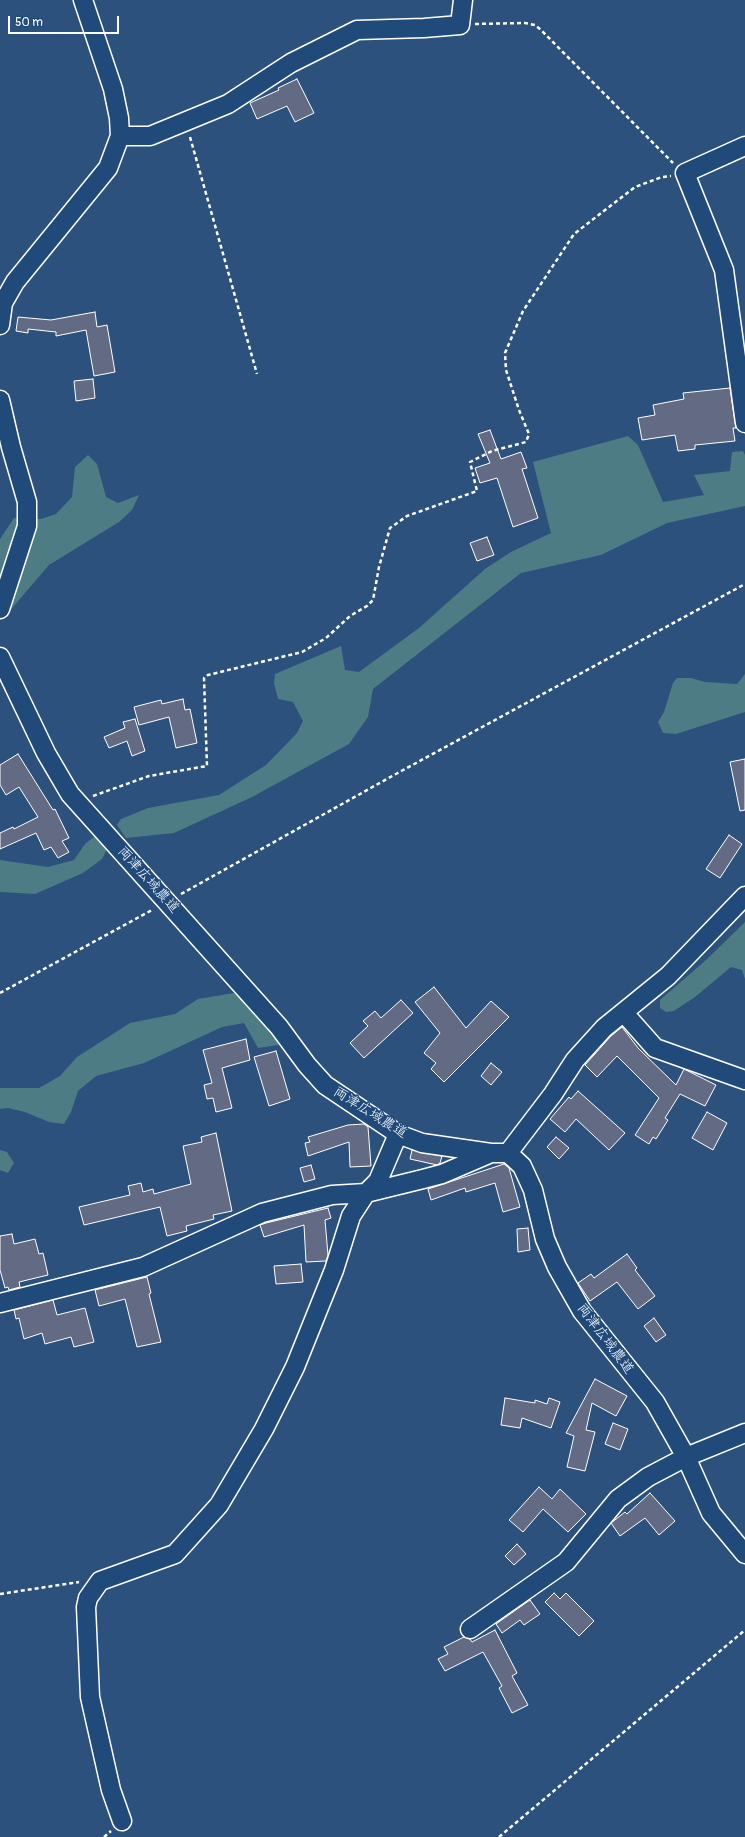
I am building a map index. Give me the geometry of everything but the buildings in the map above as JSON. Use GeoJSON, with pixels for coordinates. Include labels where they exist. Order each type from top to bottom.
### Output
{"type":"FeatureCollection","features":[{"type":"Feature","properties":{"kind":"street"},"geometry":{"type":"LineString","coordinates":[[0,325],[3,303],[15,282],[108,168],[120,136],[119,118],[113,89],[83,0]]}},
{"type":"Feature","properties":{"kind":"street"},"geometry":{"type":"LineString","coordinates":[[120,136],[150,136],[228,104],[291,63],[357,30],[424,28],[460,25],[463,0]]}},
{"type":"Feature","properties":{"kind":"street"},"geometry":{"type":"LineString","coordinates":[[745,146],[685,173],[724,270],[745,423]]}},
{"type":"Feature","properties":{"kind":"street"},"geometry":{"type":"LineString","coordinates":[[0,400],[11,447],[28,502],[27,526],[0,609]]}},
{"type":"Feature","properties":{"kind":"street","name":"両津広域農道"},"geometry":{"type":"LineString","coordinates":[[0,657],[46,753],[70,794],[279,1026],[307,1065],[325,1085],[398,1134],[422,1143],[500,1153],[522,1166],[533,1190],[545,1239],[557,1267],[579,1305],[655,1402],[686,1457],[711,1513],[745,1554]]}},
{"type":"Feature","properties":{"kind":"street"},"geometry":{"type":"LineString","coordinates":[[0,1304],[143,1267],[262,1213],[332,1195],[366,1193],[442,1174],[500,1153],[553,1094],[575,1060],[604,1028],[668,976],[745,896]]}},
{"type":"Feature","properties":{"kind":"street"},"geometry":{"type":"LineString","coordinates":[[624,1013],[655,1048],[745,1080]]}},
{"type":"Feature","properties":{"kind":"street"},"geometry":{"type":"LineString","coordinates":[[122,1822],[111,1790],[90,1697],[86,1607],[88,1598],[100,1581],[175,1554],[219,1505],[264,1430],[291,1374],[334,1270],[351,1216],[366,1193],[378,1181],[398,1134]]}},
{"type":"Feature","properties":{"kind":"street"},"geometry":{"type":"LineString","coordinates":[[470,1629],[566,1562],[618,1499],[648,1477],[686,1457],[745,1433]]}},
{"type":"Feature","properties":{"kind":"path"},"geometry":{"type":"LineString","coordinates":[[460,25],[526,22],[535,25],[676,166],[685,173]]}},
{"type":"Feature","properties":{"kind":"path"},"geometry":{"type":"LineString","coordinates":[[182,123],[190,134],[257,374]]}},
{"type":"Feature","properties":{"kind":"path"},"geometry":{"type":"LineString","coordinates":[[77,802],[149,776],[207,766],[204,678],[208,675],[302,652],[326,638],[350,616],[367,606],[373,600],[379,567],[390,528],[407,516],[478,492],[470,462],[492,451],[526,442],[529,434],[519,410],[506,370],[505,353],[523,310],[574,234],[635,187],[662,177],[685,173]]}},
{"type":"Feature","properties":{"kind":"path"},"geometry":{"type":"LineString","coordinates":[[0,993],[394,775],[745,584]]}},
{"type":"Feature","properties":{"kind":"path"},"geometry":{"type":"LineString","coordinates":[[0,1594],[86,1581],[100,1581]]}},
{"type":"Feature","properties":{"kind":"path"},"geometry":{"type":"LineString","coordinates":[[500,1837],[745,1630]]}},
{"type":"Feature","properties":{"kind":"green space"},"geometry":{"type":"Polygon","coordinates":[[[628,436],[638,445],[663,502],[704,495],[694,475],[730,471],[732,452],[743,451],[745,455],[745,506],[667,523],[601,555],[521,573],[373,689],[368,717],[349,744],[252,797],[174,833],[126,838],[117,825],[121,819],[148,808],[219,795],[266,765],[297,733],[303,721],[293,702],[278,699],[274,683],[275,674],[341,646],[345,670],[359,672],[419,628],[485,569],[511,552],[551,533],[533,462],[628,436]]]}},
{"type":"Feature","properties":{"kind":"green space"},"geometry":{"type":"Polygon","coordinates":[[[88,455],[97,464],[106,497],[118,503],[139,495],[132,510],[119,522],[49,565],[7,614],[0,617],[0,539],[14,518],[41,519],[56,514],[72,497],[75,467],[88,455]]]}},
{"type":"Feature","properties":{"kind":"green space"},"geometry":{"type":"Polygon","coordinates":[[[745,674],[745,712],[676,734],[663,733],[658,722],[664,712],[673,683],[677,678],[691,678],[705,682],[737,684],[745,674]]]}},
{"type":"Feature","properties":{"kind":"green space"},"geometry":{"type":"Polygon","coordinates":[[[95,836],[104,840],[108,847],[102,859],[83,873],[35,894],[0,892],[0,860],[48,867],[74,860],[85,844],[95,836]]]}},
{"type":"Feature","properties":{"kind":"green space"},"geometry":{"type":"Polygon","coordinates":[[[745,922],[745,979],[742,970],[731,967],[695,997],[674,1011],[666,1012],[660,1008],[660,1000],[706,960],[745,922]]]}},
{"type":"Feature","properties":{"kind":"green space"},"geometry":{"type":"Polygon","coordinates":[[[234,993],[249,1002],[278,1037],[278,1045],[258,1048],[244,1023],[222,1027],[144,1063],[96,1076],[78,1091],[71,1112],[64,1124],[49,1122],[25,1112],[8,1108],[0,1109],[0,1088],[39,1088],[60,1076],[77,1057],[130,1023],[175,1014],[198,999],[234,993]]]}},
{"type":"Feature","properties":{"kind":"green space"},"geometry":{"type":"Polygon","coordinates":[[[0,1150],[7,1152],[14,1163],[8,1173],[0,1170],[0,1150]]]}}]}
